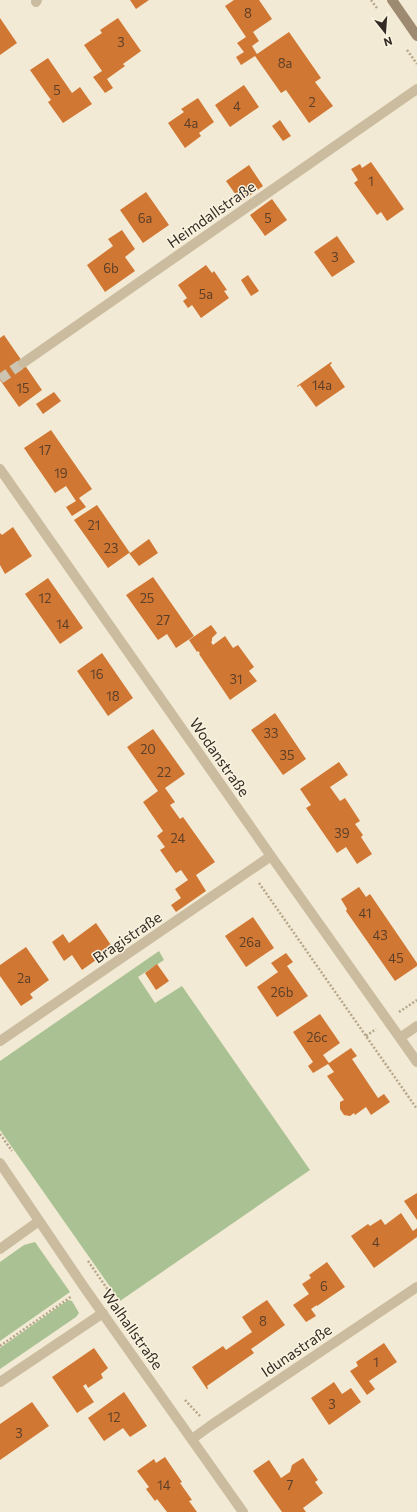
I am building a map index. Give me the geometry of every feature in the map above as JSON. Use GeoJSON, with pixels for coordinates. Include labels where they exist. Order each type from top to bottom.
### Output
{"type":"FeatureCollection","features":[{"type":"Feature","properties":{"kind":"main road"},"geometry":{"type":"LineString","coordinates":[[392,0],[417,36]]}},
{"type":"Feature","properties":{"kind":"street","name":"Heimdallstraße"},"geometry":{"type":"LineString","coordinates":[[23,363],[417,89]]}},
{"type":"Feature","properties":{"kind":"street","name":"Wodanstraße"},"geometry":{"type":"LineString","coordinates":[[0,469],[271,856],[401,1037],[417,1062]]}},
{"type":"Feature","properties":{"kind":"street","name":"Bragistraße"},"geometry":{"type":"LineString","coordinates":[[0,1041],[271,856]]}},
{"type":"Feature","properties":{"kind":"street"},"geometry":{"type":"LineString","coordinates":[[401,1037],[417,1026]]}},
{"type":"Feature","properties":{"kind":"street","name":"Walhallstraße"},"geometry":{"type":"LineString","coordinates":[[0,1163],[84,1287],[243,1512]]}},
{"type":"Feature","properties":{"kind":"street"},"geometry":{"type":"LineString","coordinates":[[0,1249],[39,1222]]}},
{"type":"Feature","properties":{"kind":"street","name":"Idunastraße"},"geometry":{"type":"LineString","coordinates":[[192,1440],[210,1426],[417,1287]]}},
{"type":"Feature","properties":{"kind":"street"},"geometry":{"type":"LineString","coordinates":[[0,1382],[103,1313]]}},
{"type":"Feature","properties":{"kind":"path"},"geometry":{"type":"LineString","coordinates":[[250,871],[417,1109]]}},
{"type":"Feature","properties":{"kind":"path"},"geometry":{"type":"LineString","coordinates":[[0,1134],[13,1152]]}},
{"type":"Feature","properties":{"kind":"path"},"geometry":{"type":"LineString","coordinates":[[85,1256],[120,1308]]}},
{"type":"Feature","properties":{"kind":"path"},"geometry":{"type":"LineString","coordinates":[[0,1346],[84,1287]]}},
{"type":"Feature","properties":{"kind":"path"},"geometry":{"type":"LineString","coordinates":[[182,1397],[210,1426]]}},
{"type":"Feature","properties":{"kind":"green space"},"geometry":{"type":"Polygon","coordinates":[[[159,951],[164,960],[138,977],[155,1003],[182,986],[310,1170],[120,1301],[0,1130],[0,1061],[159,951]]]}},
{"type":"Feature","properties":{"kind":"green space"},"geometry":{"type":"Polygon","coordinates":[[[35,1242],[70,1292],[0,1341],[0,1262],[24,1245],[35,1242]]]}},
{"type":"Feature","properties":{"kind":"green space"},"geometry":{"type":"Polygon","coordinates":[[[68,1300],[72,1301],[79,1313],[76,1317],[0,1369],[0,1348],[68,1300]]]}},
{"type":"Feature","properties":{"kind":"building"},"geometry":{"type":"Polygon","coordinates":[[[130,0],[149,0],[136,9],[130,0]]]}},
{"type":"Feature","properties":{"kind":"building"},"geometry":{"type":"Polygon","coordinates":[[[234,0],[259,0],[272,19],[253,32],[259,41],[252,46],[257,54],[289,32],[321,78],[315,82],[333,106],[309,123],[286,90],[281,93],[255,56],[241,65],[236,57],[244,52],[237,43],[246,37],[225,6],[234,0]]]}},
{"type":"Feature","properties":{"kind":"building"},"geometry":{"type":"Polygon","coordinates":[[[0,18],[17,43],[0,55],[0,18]]]}},
{"type":"Feature","properties":{"kind":"building"},"geometry":{"type":"Polygon","coordinates":[[[118,18],[141,51],[123,64],[125,66],[107,79],[113,88],[105,93],[93,77],[102,71],[84,45],[102,33],[100,30],[118,18]]]}},
{"type":"Feature","properties":{"kind":"building"},"geometry":{"type":"Polygon","coordinates":[[[48,58],[72,93],[80,87],[92,104],[63,123],[48,102],[51,100],[30,70],[48,58]]]}},
{"type":"Feature","properties":{"kind":"building"},"geometry":{"type":"Polygon","coordinates":[[[244,85],[259,107],[230,127],[215,105],[244,85]]]}},
{"type":"Feature","properties":{"kind":"building"},"geometry":{"type":"Polygon","coordinates":[[[198,98],[214,122],[199,133],[201,136],[185,148],[168,123],[184,112],[181,109],[198,98]]]}},
{"type":"Feature","properties":{"kind":"building"},"geometry":{"type":"Polygon","coordinates":[[[280,120],[291,136],[283,141],[272,126],[280,120]]]}},
{"type":"Feature","properties":{"kind":"building"},"geometry":{"type":"Polygon","coordinates":[[[371,162],[404,209],[387,221],[381,212],[377,215],[354,183],[358,180],[351,169],[360,164],[362,168],[371,162]]]}},
{"type":"Feature","properties":{"kind":"building"},"geometry":{"type":"Polygon","coordinates":[[[249,165],[263,186],[241,202],[226,181],[249,165]]]}},
{"type":"Feature","properties":{"kind":"building"},"geometry":{"type":"Polygon","coordinates":[[[146,192],[169,225],[143,243],[120,210],[146,192]]]}},
{"type":"Feature","properties":{"kind":"building"},"geometry":{"type":"Polygon","coordinates":[[[272,199],[287,220],[265,236],[250,215],[272,199]]]}},
{"type":"Feature","properties":{"kind":"building"},"geometry":{"type":"Polygon","coordinates":[[[122,230],[135,249],[125,257],[135,271],[105,292],[87,265],[113,246],[108,239],[122,230]]]}},
{"type":"Feature","properties":{"kind":"building"},"geometry":{"type":"Polygon","coordinates":[[[337,236],[355,262],[332,277],[314,252],[337,236]]]}},
{"type":"Feature","properties":{"kind":"building"},"geometry":{"type":"Polygon","coordinates":[[[206,265],[212,273],[214,271],[227,290],[224,291],[229,298],[201,318],[192,305],[188,308],[183,301],[187,298],[178,285],[206,265]]]}},
{"type":"Feature","properties":{"kind":"building"},"geometry":{"type":"Polygon","coordinates":[[[248,275],[259,291],[251,296],[241,280],[248,275]]]}},
{"type":"Feature","properties":{"kind":"building"},"geometry":{"type":"Polygon","coordinates":[[[4,335],[42,390],[19,407],[0,380],[0,338],[4,335]]]}},
{"type":"Feature","properties":{"kind":"building"},"geometry":{"type":"Polygon","coordinates":[[[331,362],[332,363],[330,365],[345,387],[316,407],[300,385],[297,386],[331,362]]]}},
{"type":"Feature","properties":{"kind":"building"},"geometry":{"type":"Polygon","coordinates":[[[54,392],[61,401],[43,414],[36,404],[54,392]]]}},
{"type":"Feature","properties":{"kind":"building"},"geometry":{"type":"Polygon","coordinates":[[[51,430],[92,489],[79,498],[86,507],[72,516],[66,507],[76,501],[66,486],[55,493],[24,448],[51,430]]]}},
{"type":"Feature","properties":{"kind":"building"},"geometry":{"type":"Polygon","coordinates":[[[97,505],[130,553],[149,539],[158,553],[139,566],[129,553],[108,568],[74,520],[97,505]]]}},
{"type":"Feature","properties":{"kind":"building"},"geometry":{"type":"Polygon","coordinates":[[[13,527],[32,556],[5,574],[0,565],[0,533],[2,535],[13,527]]]}},
{"type":"Feature","properties":{"kind":"building"},"geometry":{"type":"Polygon","coordinates":[[[153,577],[194,636],[176,648],[167,634],[158,640],[126,595],[153,577]]]}},
{"type":"Feature","properties":{"kind":"building"},"geometry":{"type":"Polygon","coordinates":[[[48,578],[83,628],[60,644],[25,594],[48,578]]]}},
{"type":"Feature","properties":{"kind":"building"},"geometry":{"type":"Polygon","coordinates":[[[211,625],[217,633],[212,638],[211,642],[213,645],[225,636],[233,648],[238,645],[254,667],[249,671],[257,681],[230,700],[199,654],[200,653],[198,651],[197,652],[189,640],[211,625]]]}},
{"type":"Feature","properties":{"kind":"building"},"geometry":{"type":"Polygon","coordinates":[[[102,653],[133,698],[108,716],[77,671],[102,653]]]}},
{"type":"Feature","properties":{"kind":"building"},"geometry":{"type":"Polygon","coordinates":[[[275,713],[306,759],[283,775],[251,730],[275,713]]]}},
{"type":"Feature","properties":{"kind":"building"},"geometry":{"type":"Polygon","coordinates":[[[153,729],[185,774],[165,788],[175,802],[170,805],[180,819],[183,817],[215,862],[196,875],[206,891],[176,912],[171,905],[181,898],[175,889],[188,880],[181,870],[176,873],[160,850],[165,847],[157,836],[163,831],[143,802],[158,791],[127,747],[153,729]]]}},
{"type":"Feature","properties":{"kind":"building"},"geometry":{"type":"Polygon","coordinates":[[[339,762],[348,775],[330,787],[340,801],[345,798],[360,821],[355,824],[363,835],[361,837],[372,854],[357,864],[346,847],[337,853],[306,808],[311,805],[300,789],[339,762]]]}},
{"type":"Feature","properties":{"kind":"building"},"geometry":{"type":"Polygon","coordinates":[[[359,887],[366,897],[370,894],[417,963],[417,966],[395,981],[346,911],[347,909],[341,899],[359,887]]]}},
{"type":"Feature","properties":{"kind":"building"},"geometry":{"type":"Polygon","coordinates":[[[253,917],[274,948],[246,967],[225,936],[253,917]]]}},
{"type":"Feature","properties":{"kind":"building"},"geometry":{"type":"Polygon","coordinates":[[[96,923],[113,948],[82,970],[72,955],[64,961],[52,942],[63,934],[69,943],[96,923]]]}},
{"type":"Feature","properties":{"kind":"building"},"geometry":{"type":"Polygon","coordinates":[[[26,947],[49,980],[30,994],[33,998],[21,1006],[0,976],[0,965],[26,947]]]}},
{"type":"Feature","properties":{"kind":"building"},"geometry":{"type":"Polygon","coordinates":[[[286,953],[293,962],[287,966],[308,996],[277,1017],[257,987],[278,972],[271,963],[286,953]]]}},
{"type":"Feature","properties":{"kind":"building"},"geometry":{"type":"Polygon","coordinates":[[[157,964],[169,981],[156,990],[145,973],[157,964]]]}},
{"type":"Feature","properties":{"kind":"building"},"geometry":{"type":"Polygon","coordinates":[[[320,1014],[340,1043],[323,1055],[329,1063],[351,1048],[357,1056],[352,1059],[378,1098],[384,1094],[390,1102],[371,1115],[366,1107],[355,1115],[354,1113],[350,1116],[344,1115],[340,1109],[340,1102],[344,1100],[327,1076],[334,1072],[328,1064],[313,1073],[308,1066],[313,1062],[293,1032],[320,1014]]]}},
{"type":"Feature","properties":{"kind":"building"},"geometry":{"type":"Polygon","coordinates":[[[417,1193],[417,1220],[404,1201],[417,1193]]]}},
{"type":"Feature","properties":{"kind":"building"},"geometry":{"type":"Polygon","coordinates":[[[401,1213],[413,1231],[417,1228],[417,1237],[374,1268],[351,1236],[368,1224],[370,1226],[381,1219],[385,1225],[401,1213]]]}},
{"type":"Feature","properties":{"kind":"building"},"geometry":{"type":"Polygon","coordinates":[[[327,1262],[345,1287],[311,1309],[316,1316],[306,1322],[293,1305],[309,1294],[302,1284],[311,1278],[309,1275],[327,1262]]]}},
{"type":"Feature","properties":{"kind":"building"},"geometry":{"type":"Polygon","coordinates":[[[267,1300],[285,1325],[251,1349],[254,1353],[207,1386],[207,1389],[192,1367],[223,1346],[226,1350],[252,1332],[242,1317],[267,1300]]]}},
{"type":"Feature","properties":{"kind":"building"},"geometry":{"type":"Polygon","coordinates":[[[384,1343],[397,1362],[369,1381],[375,1389],[367,1395],[350,1371],[358,1366],[356,1362],[384,1343]]]}},
{"type":"Feature","properties":{"kind":"building"},"geometry":{"type":"Polygon","coordinates":[[[94,1348],[108,1368],[101,1374],[103,1378],[88,1388],[86,1384],[83,1386],[94,1402],[77,1413],[52,1377],[94,1348]]]}},
{"type":"Feature","properties":{"kind":"building"},"geometry":{"type":"Polygon","coordinates":[[[334,1382],[342,1394],[351,1388],[361,1402],[329,1425],[311,1398],[334,1382]]]}},
{"type":"Feature","properties":{"kind":"building"},"geometry":{"type":"Polygon","coordinates":[[[124,1392],[147,1426],[130,1437],[123,1428],[104,1441],[88,1418],[124,1392]]]}},
{"type":"Feature","properties":{"kind":"building"},"geometry":{"type":"Polygon","coordinates":[[[32,1402],[49,1426],[0,1460],[0,1424],[32,1402]]]}},
{"type":"Feature","properties":{"kind":"building"},"geometry":{"type":"Polygon","coordinates":[[[165,1457],[182,1482],[180,1483],[192,1500],[189,1501],[197,1512],[167,1512],[157,1499],[155,1501],[146,1489],[149,1487],[137,1471],[154,1459],[156,1463],[165,1457]]]}},
{"type":"Feature","properties":{"kind":"building"},"geometry":{"type":"Polygon","coordinates":[[[303,1458],[318,1480],[315,1482],[323,1493],[303,1508],[306,1512],[282,1512],[253,1471],[269,1460],[281,1478],[290,1472],[292,1465],[303,1458]]]}},
{"type":"Feature","properties":{"kind":"tunnel"},"geometry":{"type":"LineString","coordinates":[[0,379],[23,363]]}}]}
